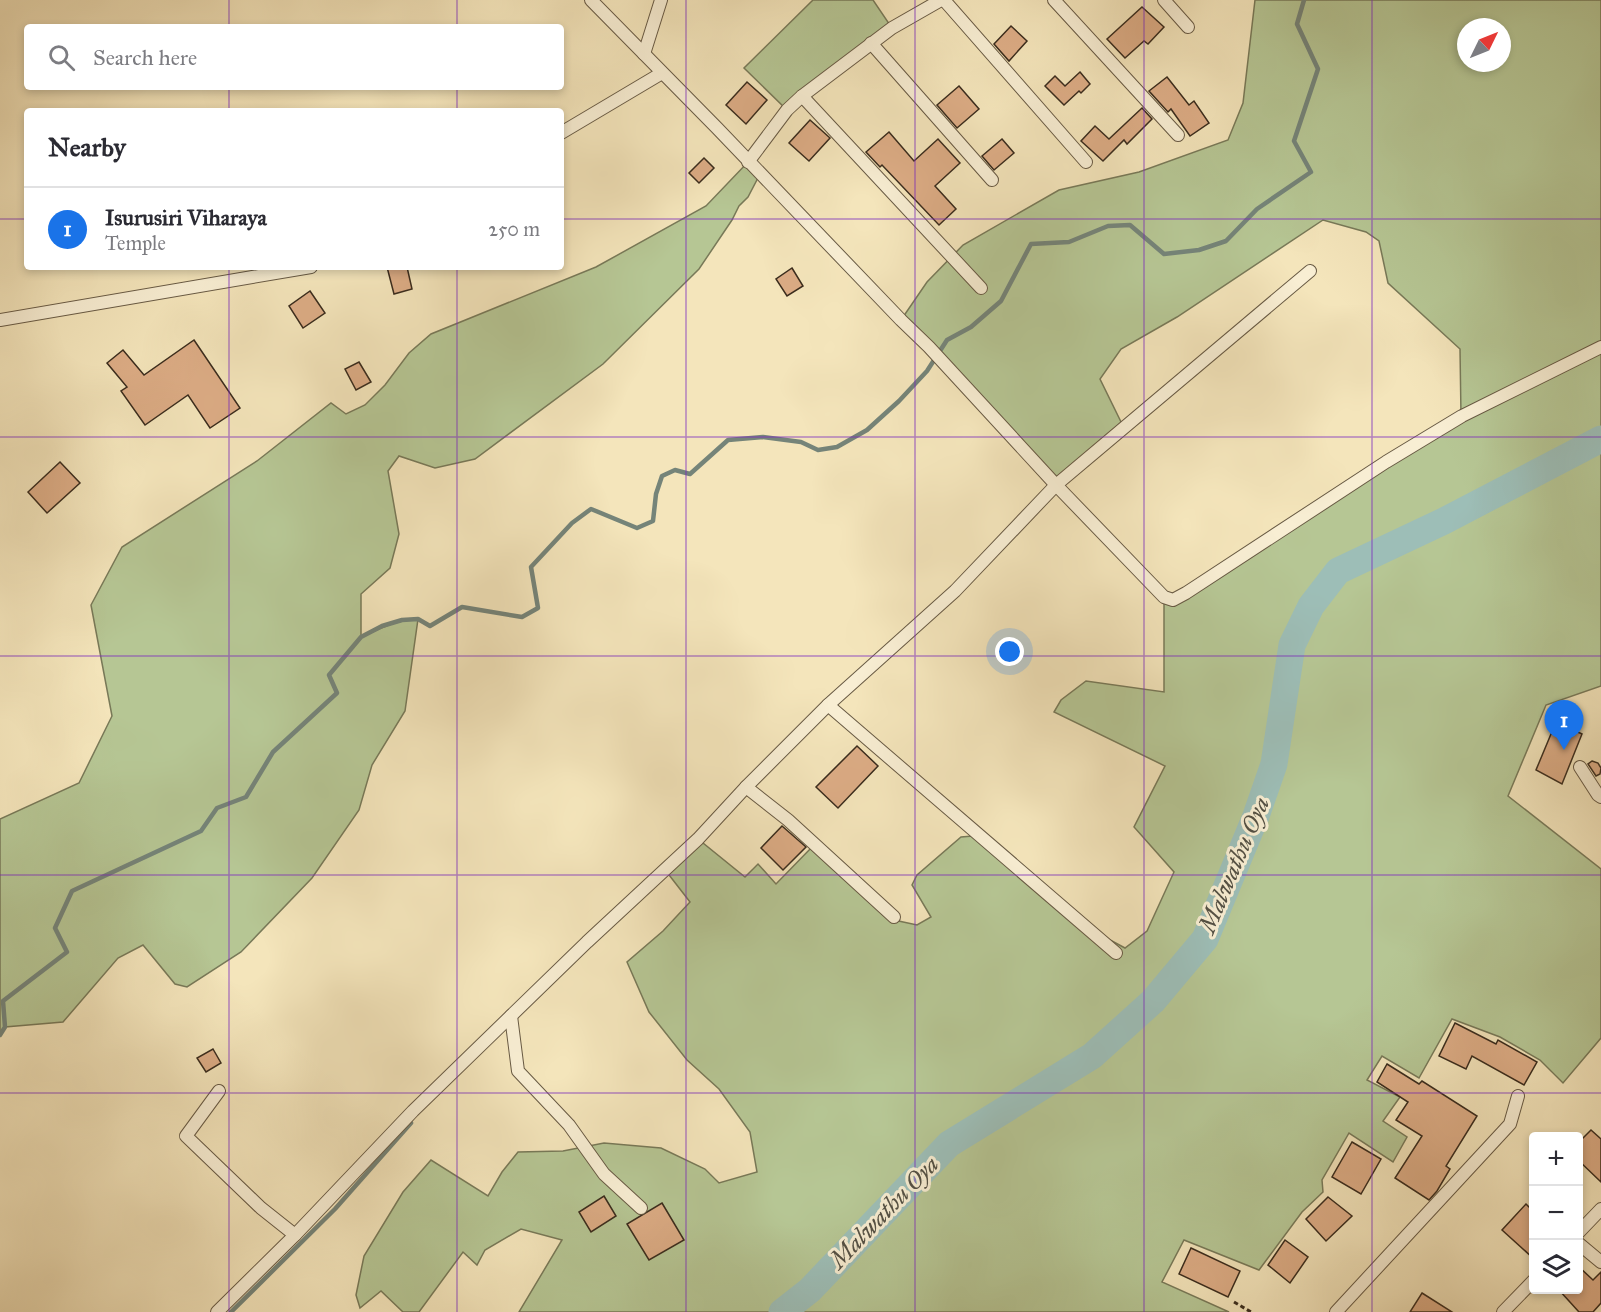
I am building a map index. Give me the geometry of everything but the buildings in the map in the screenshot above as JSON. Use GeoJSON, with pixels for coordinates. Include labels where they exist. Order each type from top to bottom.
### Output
{"type":"FeatureCollection","features":[{"type":"Feature","properties":{"kind":"street"},"geometry":{"type":"LineString","coordinates":[[591,0],[929,347],[1056,485],[1164,597],[1173,600],[1462,416],[1601,347]]}},
{"type":"Feature","properties":{"kind":"street"},"geometry":{"type":"LineString","coordinates":[[644,54],[661,0]]}},
{"type":"Feature","properties":{"kind":"street"},"geometry":{"type":"LineString","coordinates":[[748,162],[787,110],[802,96],[892,28],[943,0],[1086,162]]}},
{"type":"Feature","properties":{"kind":"street"},"geometry":{"type":"LineString","coordinates":[[1054,0],[1178,135]]}},
{"type":"Feature","properties":{"kind":"street"},"geometry":{"type":"LineString","coordinates":[[1164,0],[1188,27]]}},
{"type":"Feature","properties":{"kind":"street"},"geometry":{"type":"LineString","coordinates":[[871,43],[992,180]]}},
{"type":"Feature","properties":{"kind":"street"},"geometry":{"type":"LineString","coordinates":[[564,131],[662,74]]}},
{"type":"Feature","properties":{"kind":"street"},"geometry":{"type":"LineString","coordinates":[[802,96],[981,288]]}},
{"type":"Feature","properties":{"kind":"street"},"geometry":{"type":"LineString","coordinates":[[0,320],[292,270]]}},
{"type":"Feature","properties":{"kind":"street"},"geometry":{"type":"LineString","coordinates":[[217,1312],[295,1235],[413,1111],[628,904],[666,871],[828,705],[955,591],[1056,485],[1310,271]]}},
{"type":"Feature","properties":{"kind":"street"},"geometry":{"type":"LineString","coordinates":[[828,705],[1116,953]]}},
{"type":"Feature","properties":{"kind":"street"},"geometry":{"type":"LineString","coordinates":[[1580,766],[1601,797]]}},
{"type":"Feature","properties":{"kind":"street"},"geometry":{"type":"LineString","coordinates":[[746,787],[788,820],[894,916]]}},
{"type":"Feature","properties":{"kind":"street"},"geometry":{"type":"LineString","coordinates":[[511,1016],[518,1071],[569,1125],[604,1174],[641,1208]]}},
{"type":"Feature","properties":{"kind":"street"},"geometry":{"type":"LineString","coordinates":[[219,1091],[186,1136],[261,1208],[295,1235]]}},
{"type":"Feature","properties":{"kind":"street"},"geometry":{"type":"LineString","coordinates":[[1336,1312],[1510,1124],[1518,1096]]}},
{"type":"Feature","properties":{"kind":"street"},"geometry":{"type":"LineString","coordinates":[[1583,1228],[1601,1209]]}},
{"type":"Feature","properties":{"kind":"street"},"geometry":{"type":"LineString","coordinates":[[1583,1247],[1601,1263]]}},
{"type":"Feature","properties":{"kind":"street"},"geometry":{"type":"LineString","coordinates":[[1503,1312],[1529,1284]]}},
{"type":"Feature","properties":{"kind":"path"},"geometry":{"type":"LineString","coordinates":[[1234,1302],[1251,1312]]}},
{"type":"Feature","properties":{"kind":"green space"},"geometry":{"type":"Polygon","coordinates":[[[813,0],[873,0],[892,28],[787,110],[744,68],[813,0]]]}},
{"type":"Feature","properties":{"kind":"green space"},"geometry":{"type":"Polygon","coordinates":[[[1255,0],[1601,0],[1601,686],[1546,705],[1508,796],[1601,869],[1601,1038],[1563,1083],[1540,1060],[1500,1037],[1452,1019],[1419,1078],[1382,1056],[1367,1080],[1400,1097],[1383,1121],[1407,1137],[1393,1162],[1349,1133],[1322,1180],[1323,1192],[1302,1212],[1259,1270],[1184,1240],[1162,1282],[1229,1312],[519,1312],[562,1240],[521,1229],[485,1250],[477,1265],[463,1252],[419,1312],[403,1312],[381,1291],[360,1308],[356,1295],[364,1256],[403,1192],[431,1160],[488,1196],[502,1172],[518,1152],[563,1151],[604,1143],[661,1148],[705,1169],[719,1183],[757,1172],[750,1132],[719,1089],[687,1060],[649,1012],[627,962],[663,931],[690,902],[666,871],[698,839],[745,877],[758,864],[776,884],[812,847],[894,920],[917,925],[931,917],[912,885],[917,875],[961,837],[973,836],[1097,933],[1125,948],[1147,931],[1174,872],[1134,827],[1165,766],[1054,712],[1061,700],[1086,681],[1164,692],[1164,597],[1173,600],[1461,416],[1460,349],[1388,283],[1379,241],[1366,232],[1323,220],[1177,317],[1121,349],[1100,379],[1124,428],[1056,485],[901,320],[927,282],[963,245],[1059,190],[1139,172],[1228,140],[1243,103],[1255,0]]]}},
{"type":"Feature","properties":{"kind":"green space"},"geometry":{"type":"Polygon","coordinates":[[[748,162],[760,174],[748,197],[739,206],[699,269],[603,364],[475,459],[435,468],[399,456],[388,471],[399,534],[390,568],[361,594],[361,637],[394,623],[418,619],[405,711],[372,765],[359,810],[312,878],[241,952],[187,987],[175,984],[143,945],[118,958],[63,1022],[5,1027],[0,1035],[0,819],[79,783],[112,716],[91,605],[122,547],[257,461],[331,403],[346,414],[365,405],[385,385],[409,353],[431,334],[596,267],[706,206],[748,162]]]}},
{"type":"Feature","properties":{"kind":"waterway"},"geometry":{"type":"LineString","coordinates":[[0,1035],[5,1027],[3,1001],[67,952],[55,928],[72,891],[201,831],[217,808],[246,797],[273,752],[337,693],[329,675],[361,637],[382,626],[402,620],[418,619],[430,626],[462,607],[522,617],[538,608],[531,567],[572,523],[591,509],[637,528],[653,521],[656,494],[662,476],[675,470],[690,474],[728,440],[763,437],[801,442],[818,450],[837,447],[867,430],[927,371],[947,340],[971,327],[1001,301],[1031,244],[1069,242],[1108,226],[1130,225],[1164,254],[1199,250],[1226,241],[1257,209],[1311,172],[1294,141],[1318,69],[1297,24],[1304,0]]}},
{"type":"Feature","properties":{"kind":"waterway","name":"Malwathu Oya"},"geometry":{"type":"LineString","coordinates":[[782,1312],[810,1290],[949,1144],[1092,1056],[1153,1001],[1205,939],[1256,816],[1274,764],[1292,645],[1311,606],[1338,571],[1444,521],[1601,439]]}},
{"type":"Feature","properties":{"kind":"waterway"},"geometry":{"type":"LineString","coordinates":[[231,1312],[335,1209],[411,1123]]}},
{"type":"Feature","properties":{"kind":"place","name":"Isurusiri Viharaya"},"geometry":{"type":"Point","coordinates":[1564,750]}}]}
